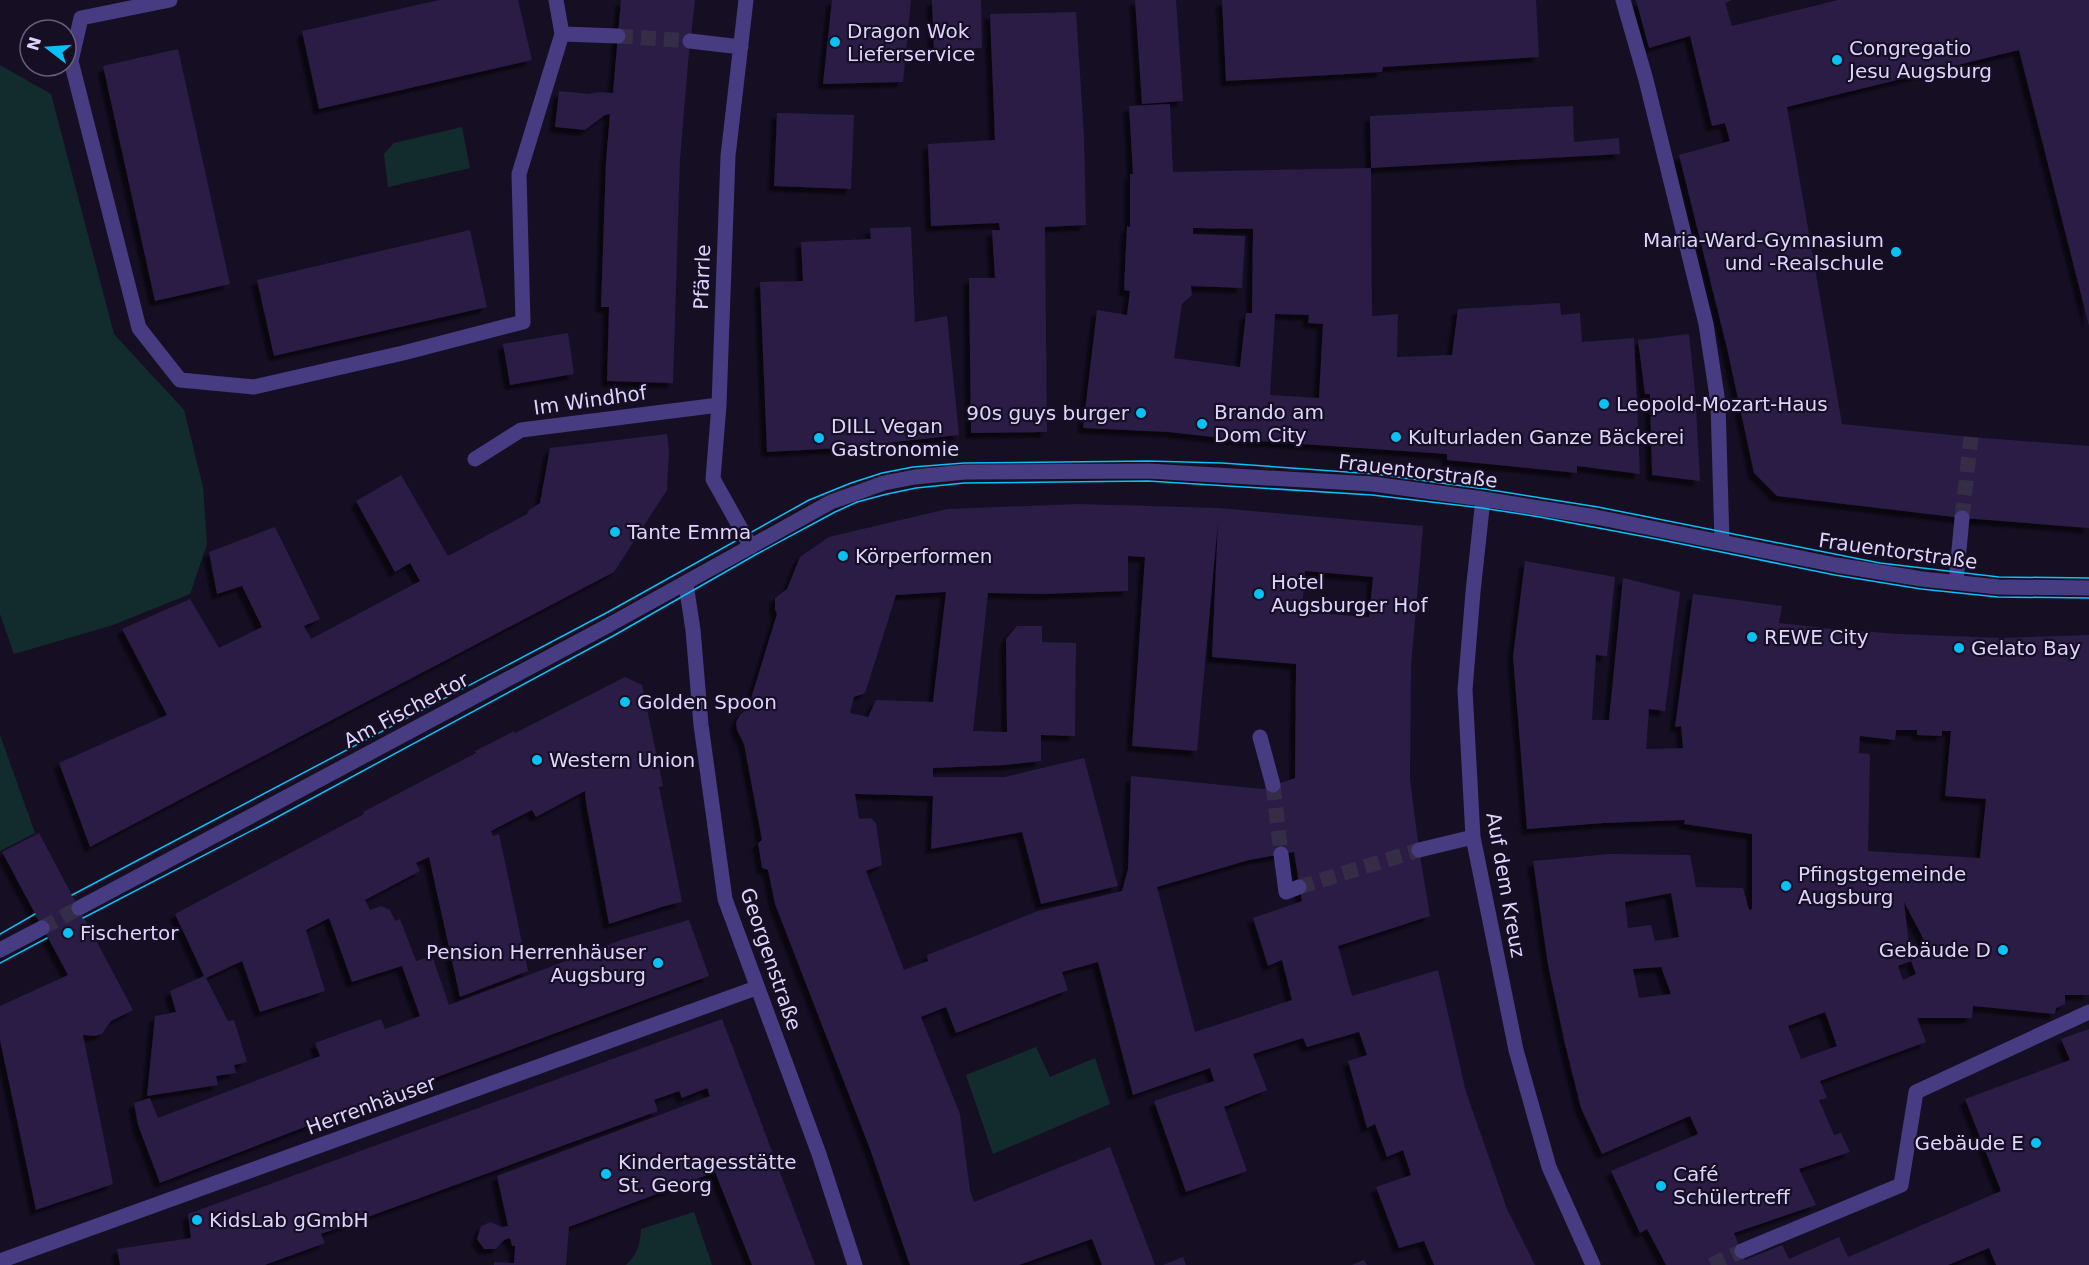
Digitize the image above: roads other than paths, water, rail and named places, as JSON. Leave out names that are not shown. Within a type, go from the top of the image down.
[{"type":"street","points":[[170,0],[81,18],[71,61],[138,328],[180,380],[254,387],[403,354],[523,322],[519,174],[562,34],[556,0]]},
{"type":"street","name":"Pfärrle","points":[[746,0],[728,156],[719,405],[713,480],[751,547]]},
{"type":"street","points":[[1623,0],[1646,80],[1706,324],[1718,403],[1722,542]]},
{"type":"street","points":[[562,34],[618,36]]},
{"type":"street","points":[[690,41],[741,47]]},
{"type":"street","name":"Im Windhof","points":[[475,459],[521,430],[719,405]]},
{"type":"street","name":"Frauentorstraße","points":[[751,547],[812,512],[853,493],[884,483],[948,474],[1148,471],[1373,484],[1596,517],[1880,573],[2041,589],[2089,588]]},
{"type":"street","name":"Auf dem Kreuz","points":[[1483,499],[1465,690],[1473,837],[1516,1050],[1549,1167],[1593,1265]]},
{"type":"street","points":[[1956,582],[1962,518]]},
{"type":"street","name":"Am Fischertor","points":[[79,908],[686,584],[751,547]]},
{"type":"street","name":"Georgenstraße","points":[[686,584],[693,630],[701,725],[725,899],[819,1154],[855,1265]]},
{"type":"street","points":[[1260,737],[1273,785]]},
{"type":"street","points":[[1419,850],[1473,837]]},
{"type":"street","points":[[1281,854],[1286,892],[1299,887]]},
{"type":"street","points":[[0,950],[42,928]]},
{"type":"street","name":"Herrenhäuser","points":[[0,1261],[756,988]]},
{"type":"street","points":[[1742,1251],[1901,1185],[1916,1092],[2089,1012]]},
{"type":"tunnel","points":[[618,36],[690,41]]},
{"type":"tunnel","points":[[1962,518],[1971,437]]},
{"type":"tunnel","points":[[1273,785],[1281,854]]},
{"type":"tunnel","points":[[1299,887],[1419,850]]},
{"type":"tunnel","points":[[42,928],[79,908]]},
{"type":"tunnel","points":[[1711,1265],[1742,1251]]},
{"type":"tram line","points":[[72,895],[608,612],[809,500],[882,473],[913,467],[964,463],[1149,461],[1222,463],[1375,474],[1598,507],[1880,563],[1999,577],[2089,578]]},
{"type":"tram line","points":[[83,918],[270,821],[613,636],[835,512],[857,502],[916,488],[964,483],[1148,481],[1372,495],[1540,517],[1835,575],[1921,589],[1998,597],[2089,598]]},
{"type":"tram line","points":[[0,934],[35,914]]},
{"type":"tram line","points":[[0,963],[47,938]]},
{"type":"place","name":"Dragon Wok Lieferservice","points":[[835,42]]},
{"type":"place","name":"Congregatio Jesu Augsburg","points":[[1837,60]]},
{"type":"place","name":"Maria-Ward-Gymnasium und -Realschule","points":[[1896,252]]},
{"type":"place","name":"Leopold-Mozart-Haus","points":[[1604,404]]},
{"type":"place","name":"90s guys burger","points":[[1141,413]]},
{"type":"place","name":"Brando am Dom City","points":[[1202,424]]},
{"type":"place","name":"Kulturladen Ganze Bäckerei","points":[[1396,437]]},
{"type":"place","name":"DILL Vegan Gastronomie","points":[[819,438]]},
{"type":"place","name":"Tante Emma","points":[[615,532]]},
{"type":"place","name":"Körperformen","points":[[843,556]]},
{"type":"place","name":"Hotel Augsburger Hof","points":[[1259,594]]},
{"type":"place","name":"REWE City","points":[[1752,637]]},
{"type":"place","name":"Gelato Bay","points":[[1959,648]]},
{"type":"place","name":"Golden Spoon","points":[[625,702]]},
{"type":"place","name":"Western Union","points":[[537,760]]},
{"type":"place","name":"Pfingstgemeinde Augsburg","points":[[1786,886]]},
{"type":"place","name":"Fischertor","points":[[68,933]]},
{"type":"place","name":"Gebäude D","points":[[2003,950]]},
{"type":"place","name":"Pension Herrenhäuser Augsburg","points":[[658,963]]},
{"type":"place","name":"Gebäude E","points":[[2036,1143]]},
{"type":"place","name":"Kindertagesstätte St. Georg","points":[[606,1174]]},
{"type":"place","name":"Café Schülertreff","points":[[1661,1186]]},
{"type":"place","name":"KidsLab gGmbH","points":[[197,1220]]}]
